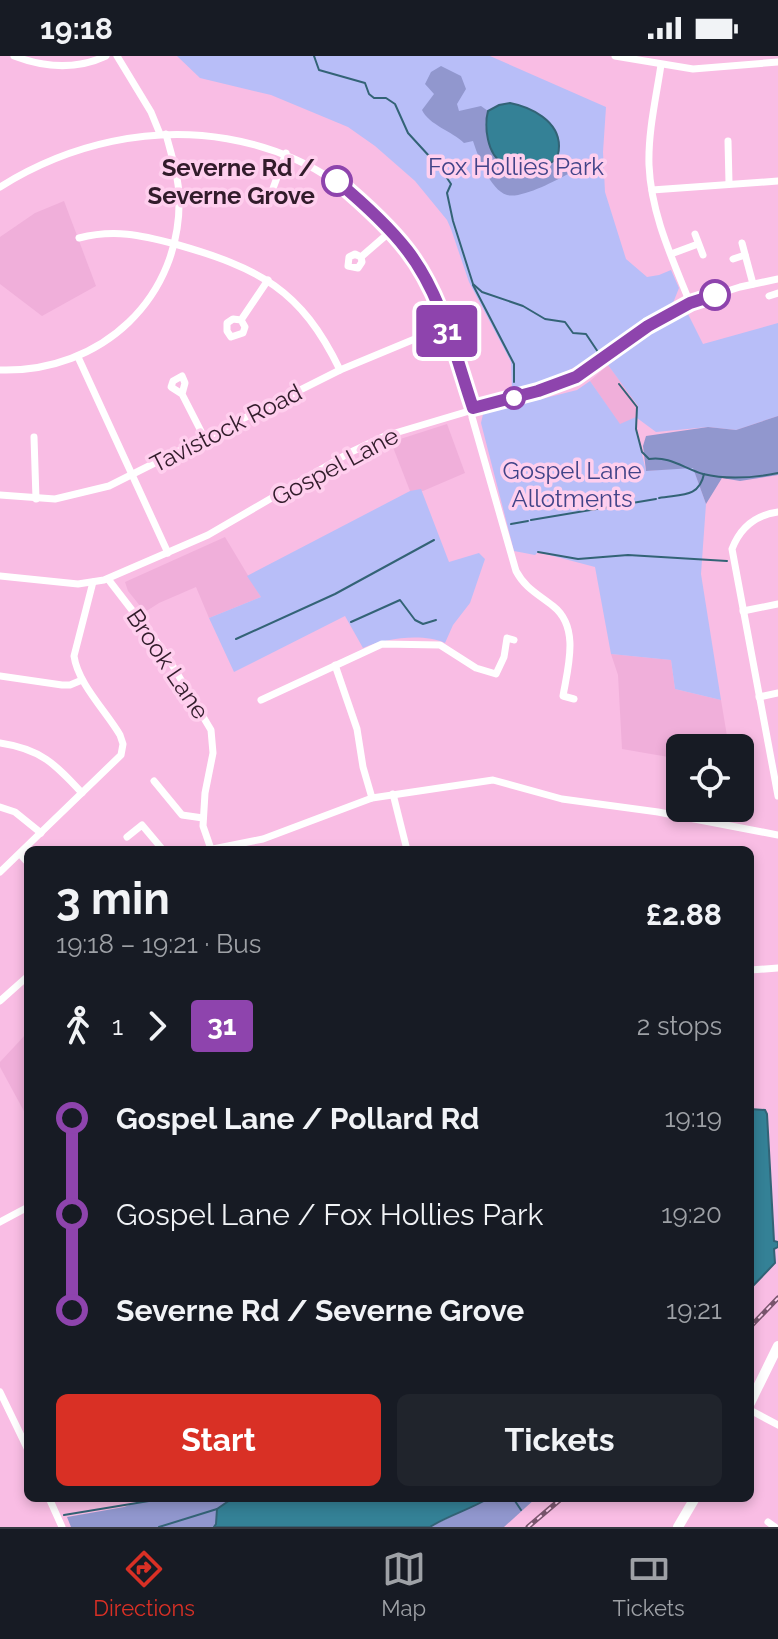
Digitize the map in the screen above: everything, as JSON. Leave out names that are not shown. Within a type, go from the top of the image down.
[{"type":"highway","points":[[754,1395],[778,1346]]},
{"type":"highway","points":[[678,1527],[693,1502]]},
{"type":"street","points":[[14,56],[29,62],[59,66],[106,56]]},
{"type":"street","points":[[0,370],[48,367],[78,357],[109,339],[134,318],[158,285],[174,244],[179,217],[179,191],[163,134],[117,56]]},
{"type":"street","points":[[615,56],[661,65],[719,68],[778,62]]},
{"type":"street","points":[[661,65],[650,143],[652,190],[662,233],[690,303]]},
{"type":"street","points":[[0,187],[83,149],[111,141],[163,134],[234,139],[286,153],[336,181],[391,231],[420,269],[446,326],[473,408],[472,417],[516,571],[527,588],[560,613],[570,635],[570,658],[563,696],[574,699]]},
{"type":"street","points":[[728,141],[729,183]]},
{"type":"street","points":[[268,202],[286,153]]},
{"type":"street","points":[[652,190],[778,181]]},
{"type":"street","points":[[361,257],[391,231]]},
{"type":"street","points":[[79,238],[100,232],[130,232],[230,261],[268,280],[313,323],[340,370]]},
{"type":"street","points":[[695,234],[703,255]]},
{"type":"street","points":[[742,243],[753,284]]},
{"type":"street","points":[[671,254],[698,244]]},
{"type":"street","points":[[733,259],[745,255]]},
{"type":"street","points":[[241,320],[268,280]]},
{"type":"street","name":"Gospel Lane","points":[[0,576],[78,584],[108,579],[218,530],[349,453],[403,429],[576,377],[648,326],[690,303],[753,284],[778,281]]},
{"type":"street","points":[[769,296],[778,293]]},
{"type":"street","name":"Tavistock Road","points":[[0,495],[36,499],[74,496],[109,486],[340,370],[446,326]]},
{"type":"street","points":[[78,357],[168,553]]},
{"type":"street","points":[[182,394],[205,439]]},
{"type":"street","points":[[34,437],[36,499]]},
{"type":"street","points":[[778,512],[756,517],[733,545],[778,796]]},
{"type":"street","name":"Brook Lane","points":[[108,579],[165,653],[211,730],[213,753],[203,818],[209,846]]},
{"type":"street","points":[[28,846],[117,760],[123,744],[112,722],[82,680],[74,656],[93,582]]},
{"type":"street","points":[[743,611],[778,604]]},
{"type":"street","points":[[261,700],[382,644],[434,643],[448,648],[476,668],[496,674],[504,657],[507,638],[514,640]]},
{"type":"street","points":[[335,665],[357,729],[372,798]]},
{"type":"street","points":[[0,676],[62,685],[82,680]]},
{"type":"street","points":[[759,697],[778,693]]},
{"type":"street","points":[[0,743],[20,746],[51,761],[82,793]]},
{"type":"street","points":[[154,781],[182,815],[203,818]]},
{"type":"street","points":[[229,846],[263,839],[372,798],[470,782],[504,782],[562,799],[658,812],[778,835]]},
{"type":"street","points":[[393,794],[406,846]]},
{"type":"street","points":[[0,807],[15,812],[41,833]]},
{"type":"street","points":[[127,837],[142,825],[160,846]]},
{"type":"street","points":[[0,872],[24,850]]},
{"type":"street","points":[[20,854],[24,858]]},
{"type":"street","points":[[754,970],[778,968]]},
{"type":"street","points":[[0,1001],[24,980]]},
{"type":"street","points":[[0,1222],[24,1209]]},
{"type":"street","points":[[0,1392],[24,1442]]},
{"type":"street","points":[[754,1412],[778,1425]]},
{"type":"street","points":[[51,1502],[62,1527]]},
{"type":"shaded area","points":[[441,66],[461,76],[466,89],[457,104],[459,111],[481,106],[488,111],[485,124],[503,164],[532,167],[547,164],[558,157],[569,161],[568,174],[538,189],[513,196],[495,187],[473,141],[464,143],[430,120],[422,110],[434,94],[425,84],[431,72]]},
{"type":"shaded area","points":[[510,103],[535,112],[554,129],[559,149],[552,162],[537,167],[515,167],[503,163],[493,154],[486,124],[488,111]]},
{"type":"shaded area","points":[[64,201],[96,286],[42,316],[0,284],[0,237],[35,213]]},
{"type":"shaded area","points":[[608,365],[632,397],[637,409],[637,417],[620,425],[590,381]]},
{"type":"shaded area","points":[[778,416],[778,475],[740,481],[722,478],[706,504],[693,468],[646,471],[643,446],[646,436],[708,427],[736,430]]},
{"type":"shaded area","points":[[447,424],[465,473],[423,491],[410,491],[391,442]]},
{"type":"shaded area","points":[[225,537],[261,597],[209,618],[196,587],[145,612],[128,591],[125,582]]},
{"type":"shaded area","points":[[611,654],[671,660],[675,689],[721,700],[727,734],[666,734],[666,757],[622,749],[618,675]]},
{"type":"shaded area","points":[[24,1036],[24,1111],[0,1067],[0,1062]]},
{"type":"shaded area","points":[[754,1109],[765,1110],[767,1114],[774,1241],[778,1242],[778,1247],[774,1249],[775,1263],[754,1285]]},
{"type":"shaded area","points":[[138,1502],[227,1502],[214,1527],[71,1527],[67,1517]]},
{"type":"shaded area","points":[[227,1502],[482,1502],[430,1527],[214,1527],[217,1509]]},
{"type":"shaded area","points":[[478,1502],[532,1502],[504,1527],[431,1527]]},
{"type":"green space","name":"Fox Hollies Park","points":[[177,56],[490,56],[606,107],[603,152],[605,192],[626,259],[647,277],[671,270],[679,288],[673,303],[633,326],[583,363],[553,378],[512,390],[511,362],[469,282],[447,220],[415,181],[348,127],[271,95],[200,78]]},
{"type":"green space","name":"Gospel Lane Allotments","points":[[688,314],[703,344],[778,323],[778,416],[736,430],[708,427],[656,432],[637,418],[636,429],[646,471],[693,467],[706,504],[701,574],[721,700],[675,689],[671,660],[611,654],[595,567],[538,552],[535,555],[514,551],[481,423],[483,414],[577,390],[590,381],[620,424],[636,417],[638,406],[608,365],[651,333]]},
{"type":"green space","points":[[421,489],[449,562],[479,553],[485,559],[470,603],[453,625],[445,643],[426,638],[404,638],[363,648],[345,616],[234,672],[209,618],[261,597],[247,576],[410,491]]},
{"type":"waterway","points":[[314,56],[319,70],[365,83],[374,98],[386,98],[395,104],[408,133],[441,169],[451,184],[447,193],[453,221],[473,284],[482,292],[523,306],[545,319],[565,322],[573,333],[586,334],[598,352]]},
{"type":"waterway","points":[[473,285],[514,364],[514,382]]},
{"type":"waterway","points":[[619,384],[637,407],[636,429],[642,452],[649,459],[670,461],[703,474],[722,477],[778,473]]},
{"type":"waterway","points":[[659,498],[693,491],[702,482],[704,474]]},
{"type":"waterway","points":[[531,520],[656,499]]},
{"type":"waterway","points":[[511,524],[528,521]]},
{"type":"waterway","points":[[236,639],[335,594],[434,540]]},
{"type":"waterway","points":[[538,552],[578,559],[628,555],[727,561]]},
{"type":"waterway","points":[[351,622],[400,600],[415,620],[423,624],[436,620]]},
{"type":"waterway","points":[[64,1515],[143,1502]]},
{"type":"waterway","points":[[516,1502],[521,1510]]},
{"type":"waterway","points":[[159,1527],[217,1509]]},
{"type":"railway","points":[[754,1323],[778,1298]]},
{"type":"railway","points":[[528,1527],[557,1502]]},
{"type":"bus line","name":"31","points":[[337,181],[391,231],[420,269],[440,311],[473,408],[538,391],[576,377],[648,326],[690,303],[715,295]]},
{"type":"place","name":"Severne Rd / Severne Grove","points":[[337,181]]}]
